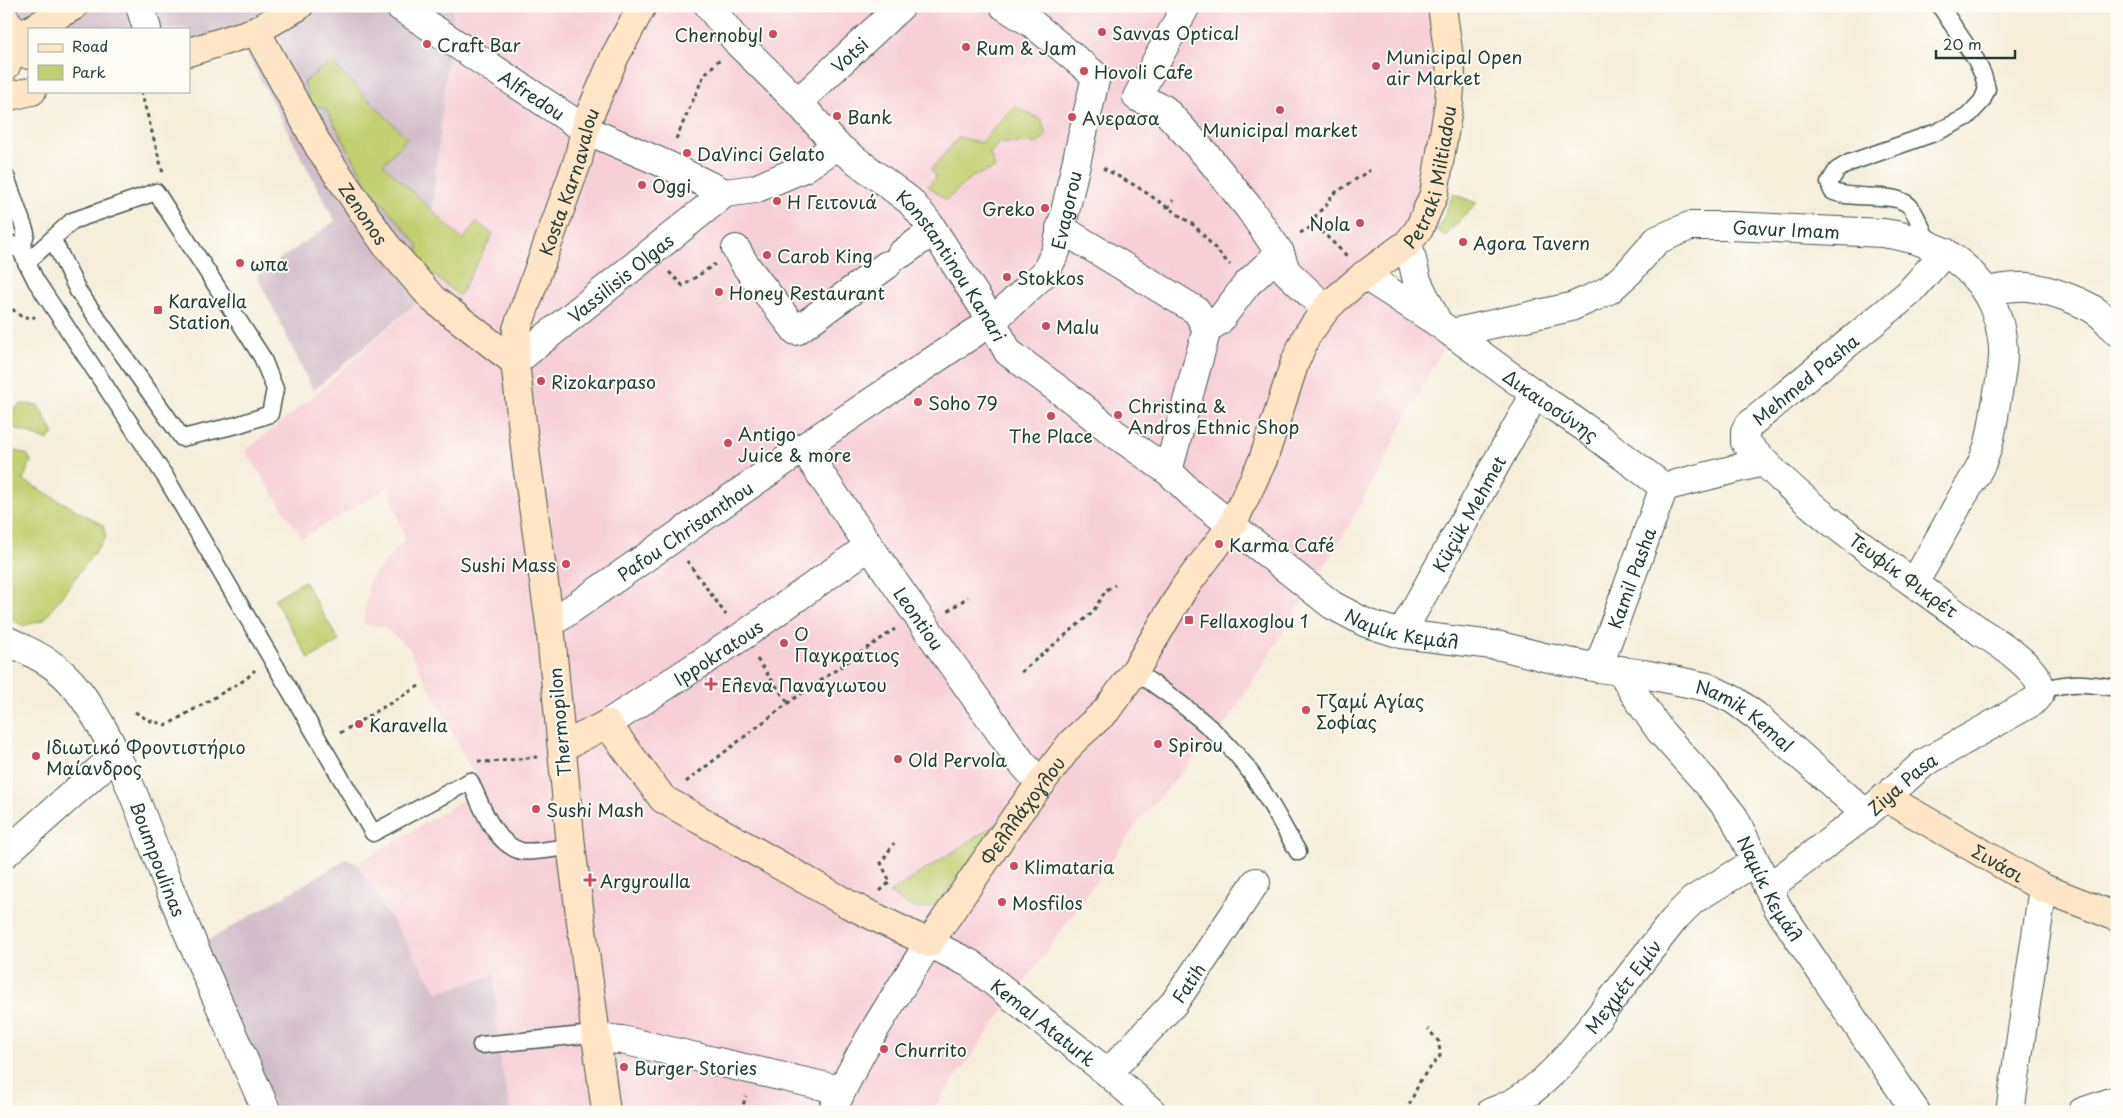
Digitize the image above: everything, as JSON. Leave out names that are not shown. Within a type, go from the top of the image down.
[{"type":"street","points":[[34,28],[74,6]]},
{"type":"street","points":[[140,6],[147,28]]},
{"type":"street","points":[[190,45],[240,28],[279,6]]},
{"type":"street","points":[[190,52],[256,31],[299,6]]},
{"type":"street","name":"Alfredou","points":[[399,6],[586,130],[665,164],[724,193]]},
{"type":"street","name":"Kosta Karnavalou","points":[[515,362],[517,329],[578,160],[588,121],[615,56],[642,6]]},
{"type":"street","name":"Konstantinou Kanari","points":[[709,6],[738,43],[798,102],[837,146],[910,201],[933,231],[992,321],[1008,352],[1074,400],[1114,434],[1168,471],[1192,494],[1232,525]]},
{"type":"street","name":"Votsi","points":[[798,102],[901,6]]},
{"type":"street","points":[[1004,6],[1033,15]]},
{"type":"street","points":[[1186,6],[1137,97],[1164,109],[1208,157],[1249,208],[1278,250],[1286,271],[1326,309]]},
{"type":"street","name":"Petraki Miltiadou","points":[[1232,525],[1263,460],[1295,362],[1306,335],[1326,309],[1363,276],[1408,243],[1420,229],[1428,212],[1434,194],[1443,145],[1451,72],[1442,6]]},
{"type":"street","name":"Evagorou","points":[[992,321],[1045,273],[1056,251],[1096,76],[1033,15]]},
{"type":"street","name":"Zenonos","points":[[256,31],[320,147],[386,245],[433,299],[515,362]]},
{"type":"street","points":[[6,66],[23,34]]},
{"type":"street","points":[[6,97],[28,92]]},
{"type":"street","points":[[724,193],[755,189],[804,168],[837,146]]},
{"type":"street","name":"Vassilisis Olgas","points":[[515,362],[724,193]]},
{"type":"street","name":"Gavur Imam","points":[[1445,328],[1571,307],[1609,290],[1629,272],[1657,240],[1690,226],[1883,233],[1904,235],[1937,248],[1966,266],[1985,291],[1994,310],[2003,347],[2003,366],[1990,439],[1980,466],[1915,582]]},
{"type":"street","points":[[1060,228],[1197,311],[1207,329]]},
{"type":"street","points":[[736,249],[746,266],[796,331],[933,231]]},
{"type":"street","name":"Δικαιοσύνης","points":[[1408,243],[1417,281],[1445,328]]},
{"type":"street","name":"Mehmed Pasha","points":[[1763,462],[1745,442],[1745,431],[1749,425],[1909,293],[1937,248]]},
{"type":"street","points":[[1168,471],[1207,329],[1219,321],[1247,284],[1278,250]]},
{"type":"street","name":"Δικαιοσύνης","points":[[1363,276],[1445,328],[1535,394],[1584,426],[1664,487]]},
{"type":"street","points":[[1985,291],[2010,287],[2030,287],[2051,293],[2081,303],[2100,314],[2117,332]]},
{"type":"street","name":"Pafou Chrisanthou","points":[[550,624],[672,541],[803,448],[992,321]]},
{"type":"street","name":"Thermopilon","points":[[515,362],[527,465],[550,624],[571,846],[594,1036],[606,1112]]},
{"type":"street","name":"Küçük Mehmet","points":[[1401,634],[1535,394]]},
{"type":"street","name":"Leontiou","points":[[803,448],[868,547],[1022,763],[1041,784]]},
{"type":"street","points":[[1664,487],[1763,462]]},
{"type":"street","name":"Τευφίκ Φικρέτ","points":[[1763,462],[1823,516],[1982,632],[2006,647],[2038,680],[2041,690]]},
{"type":"street","name":"Kamil Pasha","points":[[1610,669],[1664,487]]},
{"type":"street","name":"Ναμίκ Κεμάλ","points":[[1232,525],[1332,605],[1366,623],[1401,634],[1501,646],[1544,657],[1610,669],[1632,690],[1660,731],[1713,790],[1734,817],[1778,908],[1916,1112]]},
{"type":"street","name":"Φελλλάχογλου","points":[[837,1101],[876,1028],[929,943],[1072,742],[1106,711],[1135,670],[1184,588],[1232,525]]},
{"type":"street","name":"Ippokratous","points":[[562,751],[742,637],[868,547]]},
{"type":"street","name":"Boumpoulinas","points":[[6,640],[52,663],[77,688],[116,754],[191,940],[267,1112]]},
{"type":"street","name":"Namik Kemal","points":[[1610,669],[1707,687],[1734,700],[1876,805]]},
{"type":"street","name":"Ziya Pasa","points":[[1768,888],[1876,805],[1924,763],[2030,704],[2040,695],[2041,690]]},
{"type":"street","points":[[607,724],[663,799],[848,904],[929,943]]},
{"type":"street","points":[[6,853],[116,754]]},
{"type":"street","name":"Σινάσι","points":[[1876,805],[2043,888],[2117,917]]},
{"type":"street","name":"Μεχμέτ Εμίν","points":[[1491,1112],[1515,1103],[1553,1072],[1581,1040],[1677,916],[1693,900],[1756,862]]},
{"type":"street","name":"Fatih","points":[[1108,1073],[1174,1002],[1256,882]]},
{"type":"street","points":[[2010,1112],[2043,888]]},
{"type":"street","name":"Kemal Ataturk","points":[[929,943],[971,964],[1108,1073],[1152,1112]]},
{"type":"street","points":[[594,1036],[622,1040],[837,1101]]},
{"type":"street","points":[[2082,1112],[2117,1100]]},
{"type":"lane","points":[[1937,248],[1912,208],[1905,202],[1894,198],[1840,195],[1832,191],[1829,183],[1837,170],[1849,163],[1937,132],[1968,117],[1982,101],[1986,89],[1983,75],[1976,60],[1940,6]]},
{"type":"lane","points":[[6,177],[26,233],[24,257]]},
{"type":"lane","points":[[24,257],[53,240],[72,221],[156,192],[262,357],[276,389],[270,414],[236,425],[182,438],[78,291],[53,240]]},
{"type":"lane","points":[[6,241],[24,257],[36,281],[166,478],[374,833],[470,781],[493,827],[506,844],[522,852],[571,846]]},
{"type":"lane","points":[[1135,670],[1183,704],[1236,754],[1254,779],[1298,852]]},
{"type":"lane","points":[[2041,690],[2066,683],[2080,682],[2117,688]]},
{"type":"lane","points":[[481,1045],[594,1036]]},
{"type":"path","points":[[665,164],[704,75],[738,43]]},
{"type":"path","points":[[141,92],[165,180]]},
{"type":"path","points":[[1077,154],[1136,186],[1195,226],[1247,284]]},
{"type":"path","points":[[1315,225],[1316,214],[1326,206],[1332,195],[1370,170]]},
{"type":"path","points":[[1168,208],[1173,200]]},
{"type":"path","points":[[1278,250],[1315,225]]},
{"type":"path","points":[[1315,225],[1352,261],[1363,276]]},
{"type":"path","points":[[653,252],[683,286],[736,249]]},
{"type":"path","points":[[672,541],[788,703]]},
{"type":"path","points":[[1021,672],[1092,613],[1106,590],[1115,584]]},
{"type":"path","points":[[663,799],[788,703],[916,614]]},
{"type":"path","points":[[135,712],[148,720],[168,725],[246,679],[269,656]]},
{"type":"path","points":[[338,734],[418,686]]},
{"type":"path","points":[[475,761],[491,762],[562,751]]},
{"type":"path","points":[[890,882],[881,863],[894,843]]},
{"type":"path","points":[[1406,1112],[1420,1079],[1440,1056],[1439,1042],[1428,1030]]},
{"type":"shaded area","points":[[6,6],[453,6],[423,297],[313,391],[257,275],[335,221],[246,52],[190,65],[190,28],[6,29]]},
{"type":"shaded area","points":[[453,6],[1430,6],[1438,126],[1424,199],[1400,238],[1355,271],[1444,347],[1347,529],[1230,718],[1143,816],[931,1112],[511,1112],[499,1055],[494,976],[438,993],[357,864],[481,789],[408,647],[382,626],[363,624],[369,581],[405,539],[389,487],[302,538],[245,451],[310,399],[423,297]]},
{"type":"shaded area","points":[[347,859],[357,864],[438,993],[494,975],[499,1055],[511,1112],[277,1112],[201,945]]},
{"type":"green space","points":[[331,62],[407,138],[383,164],[463,240],[476,222],[493,234],[459,296],[419,263],[418,245],[369,187],[326,109],[311,104],[304,82]]},
{"type":"green space","points":[[1014,106],[1042,120],[1046,136],[1038,143],[999,143],[990,153],[995,168],[972,177],[946,200],[928,186],[936,177],[931,169],[959,137],[981,143]]},
{"type":"green space","points":[[1453,194],[1477,203],[1445,236],[1437,230]]},
{"type":"green space","points":[[21,404],[38,405],[54,434],[47,440],[7,425],[7,416]]},
{"type":"green space","points":[[6,447],[28,455],[31,461],[23,480],[103,525],[106,537],[44,620],[23,626],[6,616]]},
{"type":"green space","points":[[304,581],[339,641],[309,659],[274,599]]},
{"type":"green space","points":[[998,823],[937,904],[923,908],[912,907],[889,893]]},
{"type":"place","name":"Savvas Optical","points":[[1102,32]]},
{"type":"place","name":"Chernobyl","points":[[773,34]]},
{"type":"place","name":"Craft Bar","points":[[427,44]]},
{"type":"place","name":"Rum & Jam","points":[[966,47]]},
{"type":"place","name":"Municipal Open air Market","points":[[1376,66]]},
{"type":"place","name":"Hovoli Cafe","points":[[1084,71]]},
{"type":"place","name":"Municipal market","points":[[1280,110]]},
{"type":"place","name":"Bank","points":[[837,116]]},
{"type":"place","name":"Ανερασα","points":[[1072,117]]},
{"type":"place","name":"DaVinci Gelato","points":[[687,153]]},
{"type":"place","name":"Oggi","points":[[642,185]]},
{"type":"place","name":"Η Γειτονιά","points":[[777,201]]},
{"type":"place","name":"Greko","points":[[1045,208]]},
{"type":"place","name":"Nola","points":[[1360,223]]},
{"type":"place","name":"Agora Tavern","points":[[1463,242]]},
{"type":"place","name":"Carob King","points":[[767,255]]},
{"type":"place","name":"ωπα","points":[[240,263]]},
{"type":"place","name":"Stokkos","points":[[1007,277]]},
{"type":"place","name":"Honey Restaurant","points":[[719,292]]},
{"type":"place","name":"Karavella Station","points":[[158,310]]},
{"type":"place","name":"Malu","points":[[1046,326]]},
{"type":"place","name":"Rizokarpaso","points":[[541,381]]},
{"type":"place","name":"Soho 79","points":[[918,402]]},
{"type":"place","name":"Christina & Andros Ethnic Shop","points":[[1118,415]]},
{"type":"place","name":"The Place","points":[[1051,416]]},
{"type":"place","name":"Antigo Juice & more","points":[[728,443]]},
{"type":"place","name":"Karma Café","points":[[1219,544]]},
{"type":"place","name":"Sushi Mass","points":[[566,564]]},
{"type":"place","name":"Fellaxoglou 1","points":[[1189,620]]},
{"type":"place","name":"Ο Παγκρατιος","points":[[784,643]]},
{"type":"place","name":"Ελενα Παναγιωτου","points":[[711,684]]},
{"type":"place","name":"Τζαμί Αγίας Σοφίας","points":[[1306,710]]},
{"type":"place","name":"Karavella","points":[[359,724]]},
{"type":"place","name":"Spirou","points":[[1158,744]]},
{"type":"place","name":"Ιδιωτικό Φροντιστήριο Μαίανδρος","points":[[36,756]]},
{"type":"place","name":"Old Pervola","points":[[898,759]]},
{"type":"place","name":"Sushi Mash","points":[[536,809]]},
{"type":"place","name":"Klimataria","points":[[1014,866]]},
{"type":"place","name":"Argyroulla","points":[[590,880]]},
{"type":"place","name":"Mosfilos","points":[[1002,902]]},
{"type":"place","name":"Churrito","points":[[884,1049]]},
{"type":"place","name":"Burger Stories","points":[[624,1067]]}]
